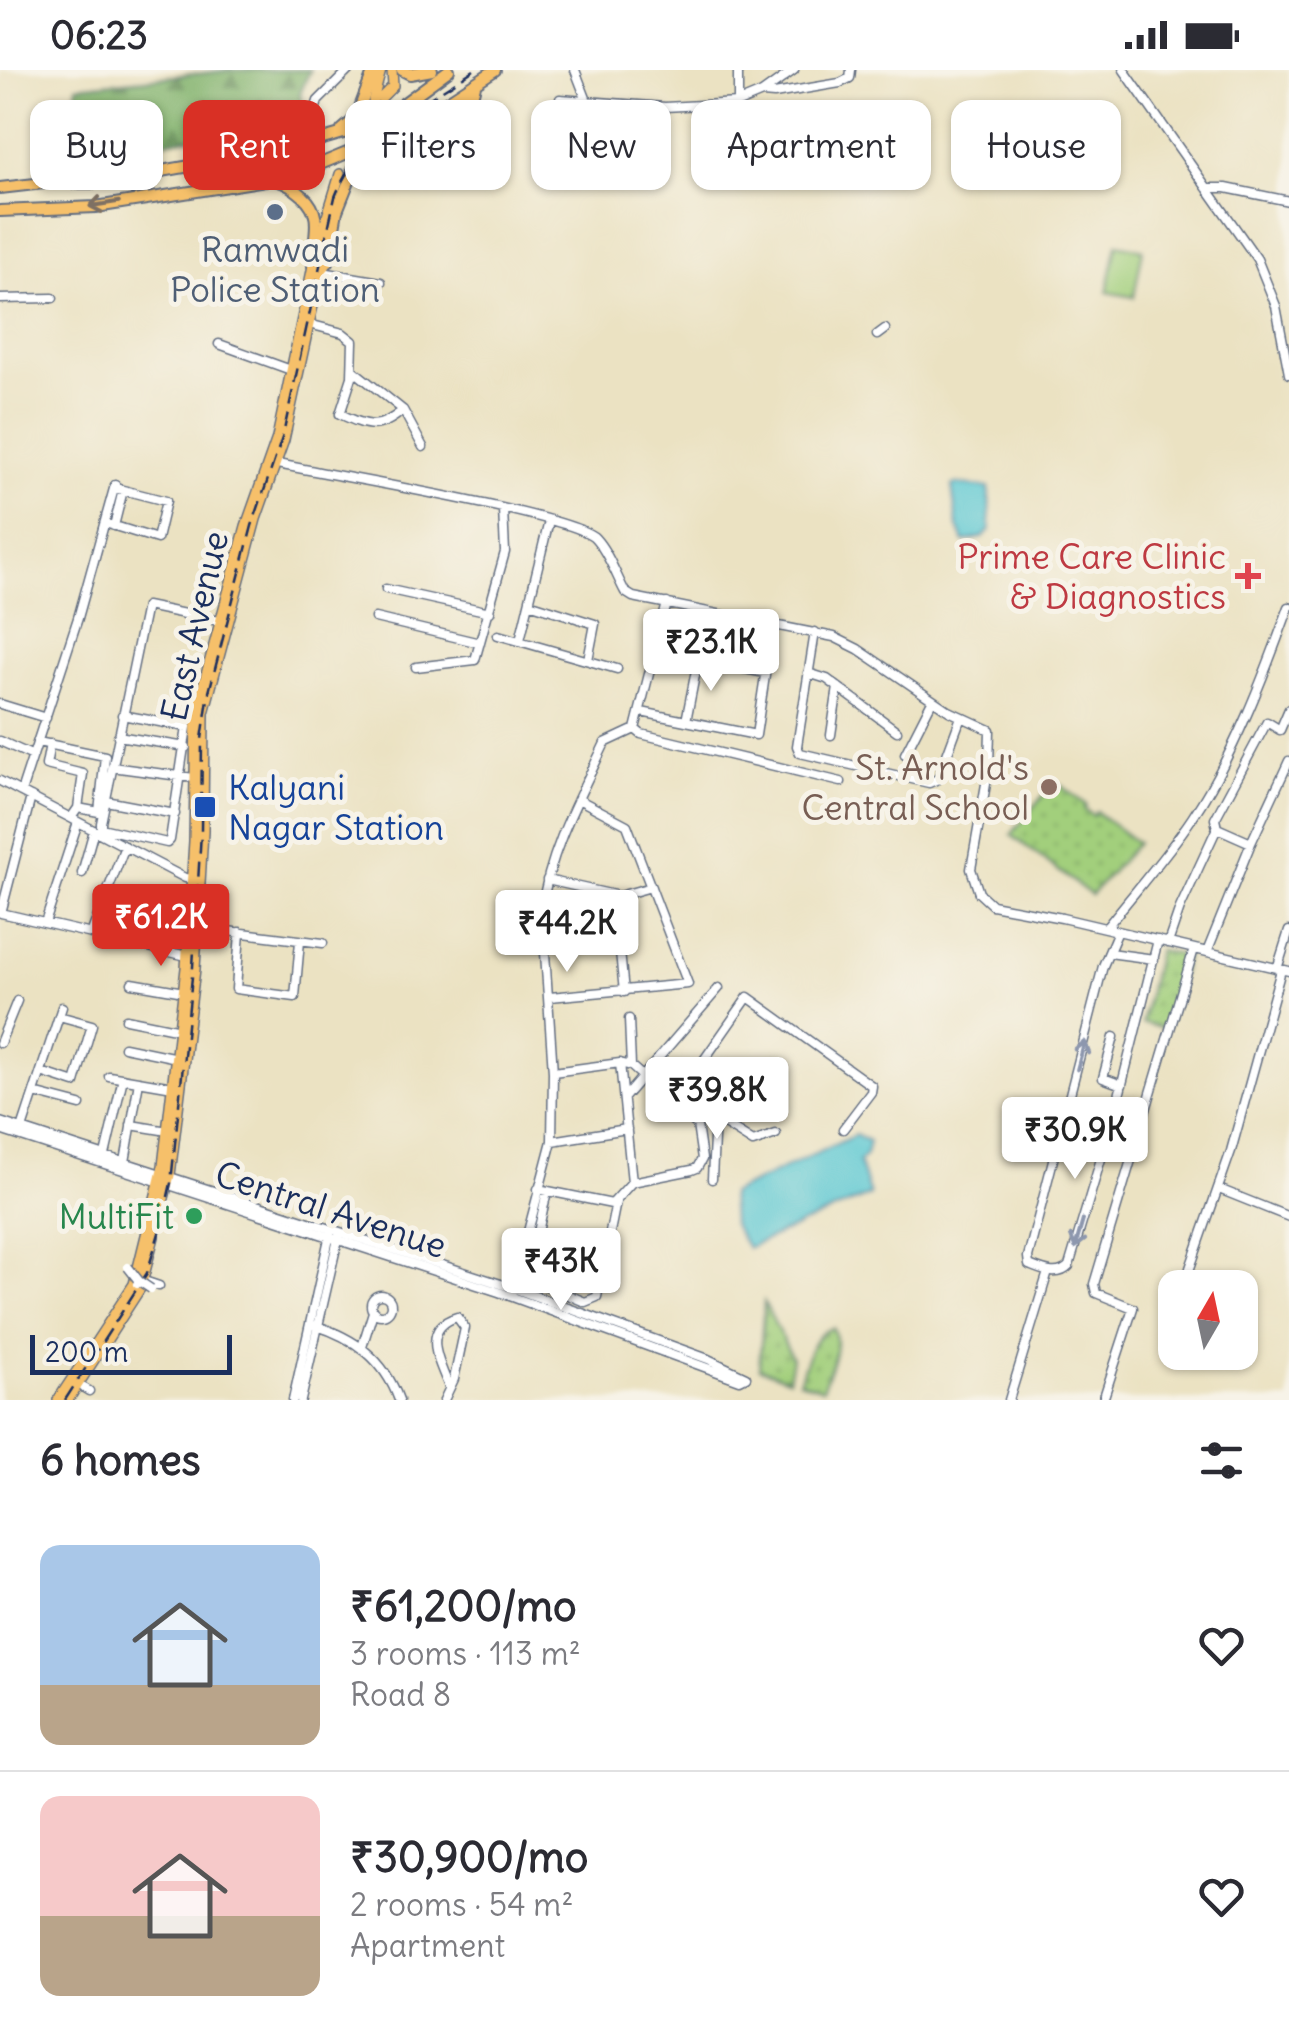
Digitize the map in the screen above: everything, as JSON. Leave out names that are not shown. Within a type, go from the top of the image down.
[{"type":"highway","points":[[325,139],[353,122],[377,70]]},
{"type":"highway","points":[[402,70],[410,74],[432,70]]},
{"type":"highway","points":[[325,140],[392,112],[449,70]]},
{"type":"highway","points":[[467,100],[472,97],[475,85],[496,70]]},
{"type":"highway","points":[[1,189],[93,183],[183,167]]},
{"type":"highway","points":[[1,209],[96,206],[200,190]]},
{"type":"highway","points":[[296,190],[317,214],[315,269]]},
{"type":"highway","points":[[315,269],[328,262],[337,211],[345,190]]},
{"type":"main road","points":[[377,70],[377,99],[393,86],[392,70]]},
{"type":"main road","name":"East Avenue","points":[[198,778],[208,696],[272,463],[315,269],[343,175]]},
{"type":"main road","name":"East Avenue","points":[[68,1400],[148,1284],[194,968],[196,712],[248,516],[272,463],[305,323]]},
{"type":"main road","name":"East Avenue","points":[[58,1400],[134,1284],[132,1266],[165,1179],[196,879]]},
{"type":"street","points":[[319,100],[349,70]]},
{"type":"street","points":[[575,70],[586,100]]},
{"type":"street","points":[[738,70],[738,100]]},
{"type":"street","points":[[747,100],[794,70]]},
{"type":"street","points":[[762,93],[840,83],[850,78],[851,70]]},
{"type":"street","points":[[1124,70],[1257,259],[1276,306],[1289,374]]},
{"type":"street","points":[[1207,188],[1289,201]]},
{"type":"street","points":[[315,269],[380,282]]},
{"type":"street","points":[[0,299],[53,298]]},
{"type":"street","points":[[1276,306],[1289,308]]},
{"type":"street","points":[[305,323],[350,336],[354,348],[352,370],[340,414],[378,426],[403,410]]},
{"type":"street","points":[[219,344],[291,370]]},
{"type":"street","points":[[352,370],[403,410],[423,447]]},
{"type":"street","points":[[272,463],[503,509],[594,535],[629,595],[814,632],[858,648],[932,700],[986,727],[991,734],[971,869],[984,900],[1000,907],[1282,970]]},
{"type":"street","points":[[109,525],[157,539],[166,501],[118,488],[33,756],[0,915],[187,956]]},
{"type":"street","points":[[416,666],[472,663],[505,552],[503,509]]},
{"type":"street","points":[[520,640],[549,521]]},
{"type":"street","points":[[386,589],[490,612]]},
{"type":"street","points":[[635,729],[666,602]]},
{"type":"street","points":[[529,603],[595,624],[588,660]]},
{"type":"street","points":[[122,714],[186,727],[170,840],[163,844],[101,828],[122,714],[146,606],[219,621]]},
{"type":"street","points":[[1106,928],[1163,858],[1209,791],[1289,607]]},
{"type":"street","points":[[375,618],[480,643]]},
{"type":"street","points":[[641,712],[756,735],[773,623]]},
{"type":"street","points":[[814,632],[797,746],[804,755],[929,783],[938,779],[961,717]]},
{"type":"street","points":[[498,635],[617,669]]},
{"type":"street","points":[[655,652],[765,673]]},
{"type":"street","points":[[686,721],[698,660]]},
{"type":"street","points":[[808,673],[838,687],[897,731]]},
{"type":"street","points":[[831,734],[838,687]]},
{"type":"street","points":[[904,754],[932,700]]},
{"type":"street","points":[[0,704],[46,718]]},
{"type":"street","points":[[1118,931],[1103,966],[1028,1257],[1029,1265],[1048,1272],[1070,1266],[1154,960],[1217,828],[1215,819],[1267,722],[1280,730],[1289,709]]},
{"type":"street","points":[[554,1072],[620,1063],[631,1066],[697,1124],[702,1159],[698,1168],[692,1170],[632,1182],[616,1202],[596,1297],[584,1302],[528,1278],[552,1141],[554,1072],[542,908],[556,851],[605,743],[635,729]]},
{"type":"street","points":[[635,729],[641,734],[841,782]]},
{"type":"street","points":[[118,736],[186,747]]},
{"type":"street","points":[[0,741],[33,756]]},
{"type":"street","points":[[38,742],[105,756],[99,812],[78,808]]},
{"type":"street","points":[[45,923],[78,808],[83,774],[46,765],[50,744]]},
{"type":"street","points":[[1207,952],[1250,843],[1289,760]]},
{"type":"street","points":[[112,767],[198,778]]},
{"type":"street","points":[[0,781],[196,879]]},
{"type":"street","points":[[550,998],[688,984],[628,825],[578,799]]},
{"type":"street","points":[[106,802],[175,814]]},
{"type":"street","points":[[1217,828],[1250,843]]},
{"type":"street","points":[[82,873],[94,830]]},
{"type":"street","points":[[92,934],[126,846]]},
{"type":"street","points":[[548,880],[619,896],[651,887]]},
{"type":"street","points":[[619,896],[617,921],[624,992]]},
{"type":"street","points":[[196,927],[323,944]]},
{"type":"street","points":[[1190,1268],[1219,1188],[1282,970],[1289,931]]},
{"type":"street","points":[[240,932],[236,989],[295,997],[300,941]]},
{"type":"street","points":[[1103,1400],[1133,1308],[1096,1293],[1094,1284],[1194,949]]},
{"type":"street","points":[[1109,953],[1154,960]]},
{"type":"street","points":[[132,983],[184,992]]},
{"type":"street","points":[[624,1098],[719,988]]},
{"type":"street","points":[[776,1134],[753,1142],[684,1094],[684,1086],[748,997],[872,1086],[843,1129]]},
{"type":"street","points":[[0,1043],[18,1001]]},
{"type":"street","points":[[22,1129],[41,1072],[61,1012],[92,1025],[75,1083],[41,1072]]},
{"type":"street","points":[[629,1018],[631,1066]]},
{"type":"street","points":[[126,1019],[180,1030]]},
{"type":"street","points":[[1114,1037],[1103,1078],[1122,1085]]},
{"type":"street","points":[[124,1048],[176,1058]]},
{"type":"street","points":[[620,1063],[632,1182]]},
{"type":"street","points":[[109,1076],[173,1087]]},
{"type":"street","points":[[105,1155],[123,1078]]},
{"type":"street","points":[[125,1162],[139,1081]]},
{"type":"street","points":[[34,1093],[80,1106]]},
{"type":"street","points":[[712,1179],[716,1118]]},
{"type":"street","name":"Central Avenue","points":[[0,1122],[125,1162],[333,1240],[512,1292]]},
{"type":"street","points":[[132,1125],[168,1131]]},
{"type":"street","points":[[552,1141],[627,1129]]},
{"type":"street","name":"Central Avenue","points":[[0,1130],[336,1229],[744,1373],[746,1377],[740,1380],[666,1348]]},
{"type":"street","points":[[1219,1188],[1289,1217]]},
{"type":"street","points":[[543,1190],[616,1202]]},
{"type":"street","points":[[512,1292],[543,1190]]},
{"type":"street","points":[[293,1400],[336,1229]]},
{"type":"street","points":[[132,1266],[148,1284]]},
{"type":"street","points":[[1009,1400],[1048,1272]]},
{"type":"street","points":[[362,1347],[374,1312]]},
{"type":"street","points":[[444,1400],[454,1379],[465,1328],[456,1316],[436,1330],[434,1343],[448,1388]]},
{"type":"street","points":[[314,1324],[339,1332],[362,1347],[384,1370],[399,1400]]},
{"type":"street","points":[[301,1400],[314,1324]]},
{"type":"green space","points":[[233,70],[310,70],[300,94],[302,100],[183,100],[183,139],[163,142],[163,100],[77,100],[77,86]]},
{"type":"green space","points":[[1117,244],[1143,249],[1134,297],[1107,292]]},
{"type":"green space","points":[[1055,781],[1086,805],[1084,809],[1093,816],[1096,812],[1137,843],[1091,895],[1011,835]]},
{"type":"green space","points":[[1158,950],[1186,957],[1166,1029],[1142,1023]]},
{"type":"green space","points":[[764,1302],[792,1358],[788,1379],[759,1368]]},
{"type":"green space","points":[[833,1328],[835,1351],[822,1389],[799,1381],[815,1342]]},
{"type":"water","points":[[952,486],[989,488],[990,530],[984,537],[964,542],[957,525]]},
{"type":"water","points":[[855,1135],[869,1141],[866,1155],[859,1162],[870,1195],[747,1248],[732,1223],[730,1194]]},
{"type":"railway","points":[[65,1400],[147,1273],[171,1183],[193,967],[202,739],[209,692],[252,526],[283,435],[335,197],[359,156],[376,139],[413,109],[474,70]]},
{"type":"place","name":"Ramwadi Police Station","points":[[275,212]]},
{"type":"place","name":"Prime Care Clinic & Diagnostics","points":[[1248,576]]},
{"type":"place","name":"St. Arnold's Central School","points":[[1049,787]]},
{"type":"place","name":"Kalyani Nagar Station","points":[[205,807]]},
{"type":"place","name":"MultiFit","points":[[194,1216]]}]
